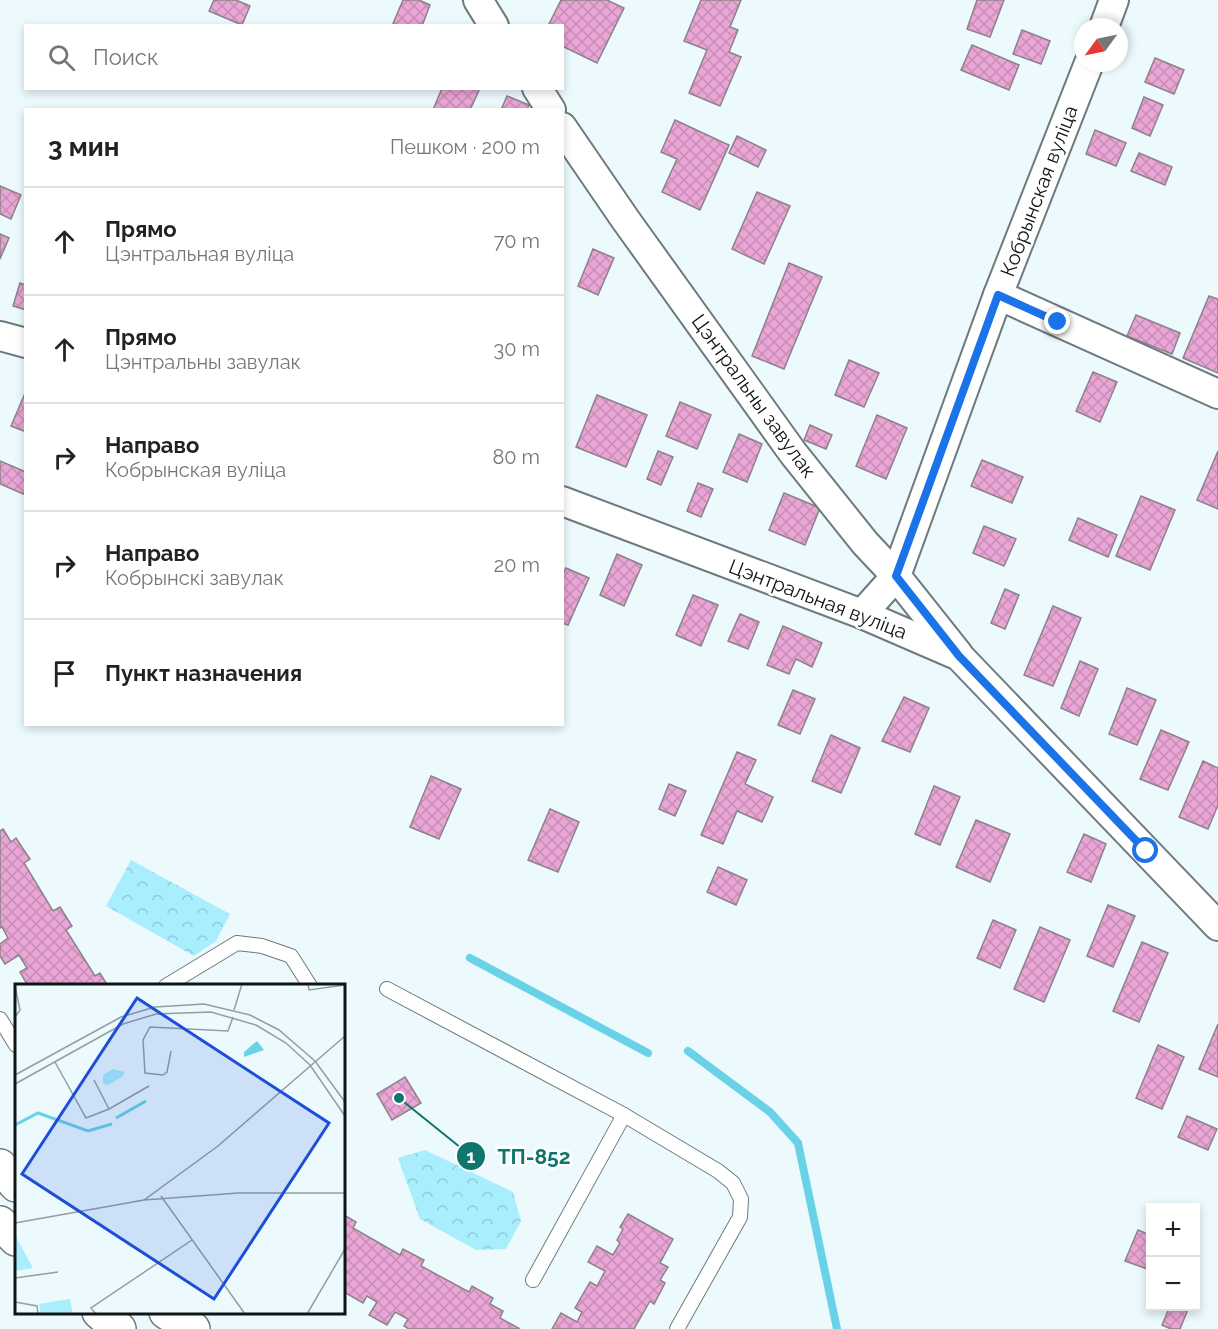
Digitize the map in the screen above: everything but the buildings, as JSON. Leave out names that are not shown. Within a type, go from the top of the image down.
[{"type":"street","points":[[478,0],[493,24]]},
{"type":"street","points":[[1107,18],[1114,0]]},
{"type":"street","name":"Кобрынская вуліца","points":[[862,614],[896,576],[998,295],[1085,72]]},
{"type":"street","points":[[538,90],[550,108]]},
{"type":"street","name":"Цэнтральны завулак","points":[[564,130],[793,453],[865,543],[896,576],[959,656]]},
{"type":"street","points":[[998,295],[1218,394]]},
{"type":"street","points":[[0,336],[24,342]]},
{"type":"street","name":"Цэнтральная вуліца","points":[[564,502],[862,614],[959,656],[1218,926]]},
{"type":"street","points":[[0,1166],[15,1184]]},
{"type":"street","points":[[0,1223],[15,1238]]},
{"type":"street","points":[[101,1314],[119,1329]]},
{"type":"street","points":[[169,1314],[193,1329]]},
{"type":"lane","points":[[169,984],[237,943],[262,946],[291,956],[309,984]]},
{"type":"lane","points":[[387,989],[624,1115],[718,1171],[733,1183],[741,1199],[740,1217],[677,1329]]},
{"type":"lane","points":[[0,1019],[15,1044]]},
{"type":"lane","points":[[533,1280],[624,1115]]},
{"type":"green space","points":[[131,860],[230,914],[216,941],[194,956],[106,906]]},
{"type":"green space","points":[[425,1150],[513,1192],[521,1221],[506,1249],[476,1250],[420,1219],[398,1158]]},
{"type":"waterway","points":[[470,958],[648,1053]]},
{"type":"waterway","points":[[688,1051],[770,1112],[798,1143],[837,1329]]},
{"type":"place","name":"ТП-852","points":[[399,1098]]},
{"type":"route","points":[[1058,322],[998,295],[896,576],[959,656],[1146,851]]}]
